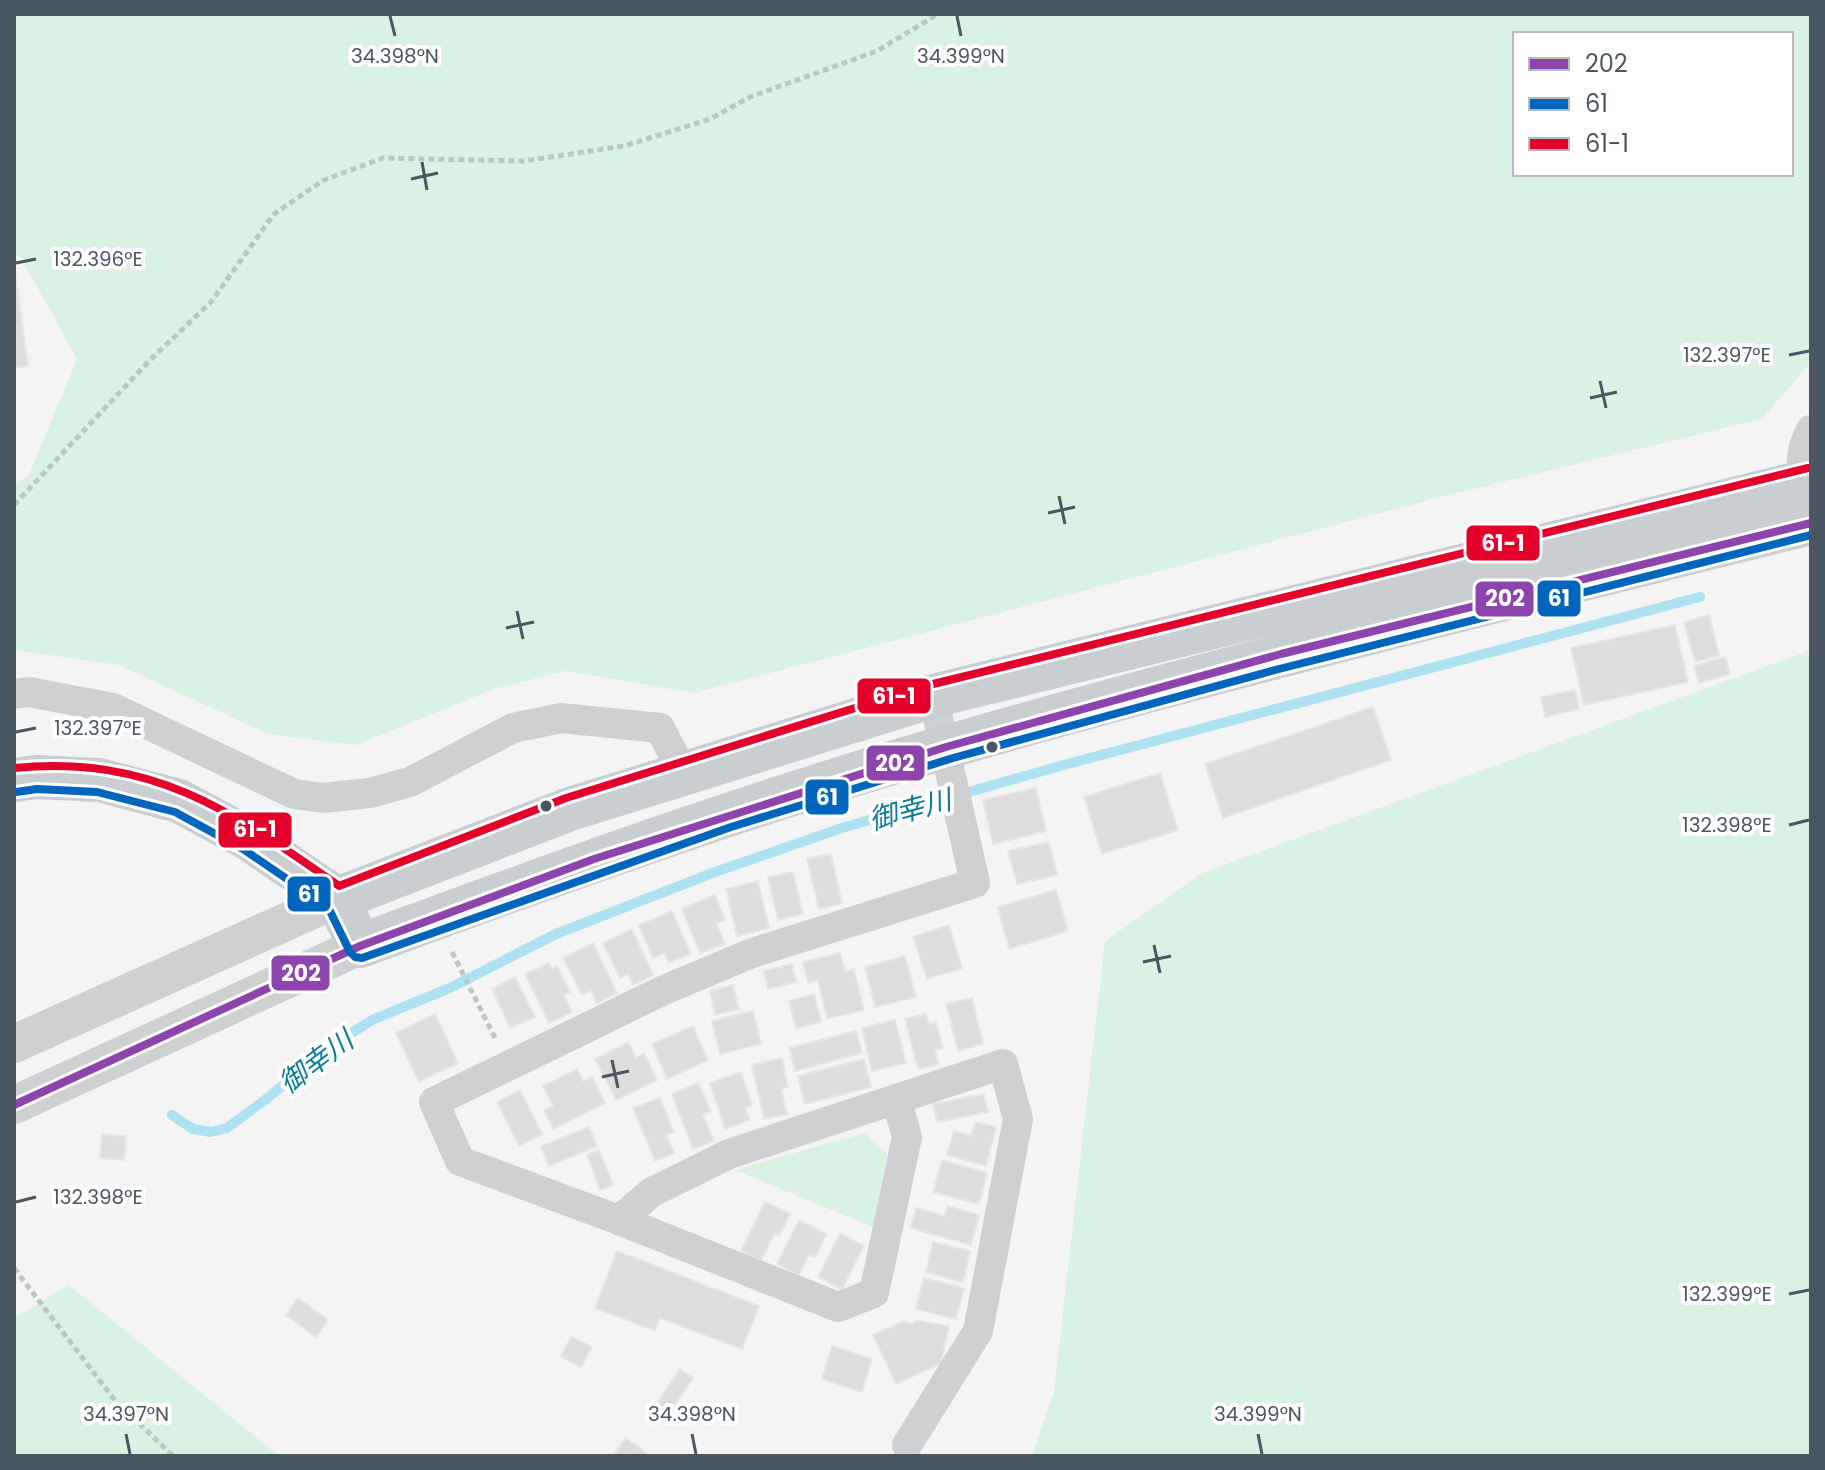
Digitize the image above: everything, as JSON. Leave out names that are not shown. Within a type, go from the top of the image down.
[{"type":"main road","points":[[337,899],[570,809],[933,696],[1809,498]]},
{"type":"main road","points":[[14,780],[36,777],[99,780],[179,801],[249,839],[337,899],[360,946],[594,859],[946,747],[1281,654],[1809,498]]},
{"type":"street","points":[[1809,498],[1802,446],[1811,430]]},
{"type":"street","points":[[14,694],[29,692],[113,708],[294,794],[323,798],[370,793],[410,782],[513,728],[561,718],[660,728],[683,773]]},
{"type":"street","points":[[897,1101],[907,1137],[874,1293],[838,1307],[460,1161],[434,1102],[664,990],[752,953],[975,883],[933,696]]},
{"type":"street","points":[[14,1044],[337,899]]},
{"type":"street","points":[[14,1105],[360,946]]},
{"type":"street","points":[[619,1220],[652,1192],[729,1154],[1003,1064],[1018,1119],[978,1331],[907,1445]]},
{"type":"path","points":[[14,505],[150,360],[211,302],[274,214],[324,180],[383,158],[524,161],[624,146],[710,119],[750,97],[877,51],[938,14]]},
{"type":"path","points":[[448,944],[508,1066]]},
{"type":"path","points":[[14,1268],[113,1398],[173,1456]]},
{"type":"green space","points":[[14,14],[1811,14],[1811,362],[1762,419],[1445,496],[694,693],[565,671],[494,689],[356,745],[268,734],[119,665],[14,650],[14,486],[29,475],[77,359],[20,256],[14,256]]},
{"type":"green space","points":[[1811,650],[1811,1456],[1032,1456],[1054,1392],[1105,941],[1202,873]]},
{"type":"green space","points":[[865,1133],[887,1154],[873,1227],[735,1170]]},
{"type":"green space","points":[[69,1285],[279,1456],[14,1456],[14,1318]]},
{"type":"building","points":[[14,273],[28,366],[14,368]]},
{"type":"building","points":[[1709,615],[1719,655],[1695,662],[1684,622]]},
{"type":"building","points":[[1675,625],[1688,682],[1584,705],[1571,648]]},
{"type":"building","points":[[1725,657],[1730,674],[1699,683],[1694,666]]},
{"type":"building","points":[[1575,690],[1579,709],[1545,717],[1541,697]]},
{"type":"building","points":[[1373,707],[1391,760],[1223,818],[1205,764]]},
{"type":"building","points":[[1160,773],[1178,830],[1102,854],[1084,797]]},
{"type":"building","points":[[1036,788],[1046,831],[993,844],[983,800]]},
{"type":"building","points":[[1049,842],[1057,875],[1017,884],[1008,851]]},
{"type":"building","points":[[831,854],[842,903],[819,909],[807,859]]},
{"type":"building","points":[[793,872],[803,914],[778,920],[768,877]]},
{"type":"building","points":[[758,881],[769,928],[737,936],[726,889]]},
{"type":"building","points":[[1056,890],[1068,931],[1009,949],[998,907]]},
{"type":"building","points":[[715,895],[725,920],[716,923],[725,944],[700,953],[682,909]]},
{"type":"building","points":[[672,911],[691,954],[669,963],[664,953],[653,958],[639,925]]},
{"type":"building","points":[[949,925],[962,968],[927,979],[913,937]]},
{"type":"building","points":[[632,929],[653,975],[633,985],[628,974],[620,978],[603,943]]},
{"type":"building","points":[[593,943],[617,993],[597,1003],[591,991],[582,995],[563,958]]},
{"type":"building","points":[[840,953],[845,972],[854,969],[864,1010],[827,1019],[818,980],[808,983],[803,962]]},
{"type":"building","points":[[905,956],[916,997],[875,1007],[865,967]]},
{"type":"building","points":[[549,963],[552,969],[557,966],[570,992],[564,995],[572,1012],[549,1023],[525,974]]},
{"type":"building","points":[[792,964],[796,982],[768,989],[764,971]]},
{"type":"building","points":[[515,977],[535,1017],[510,1028],[492,989]]},
{"type":"building","points":[[733,985],[739,1009],[715,1015],[710,991]]},
{"type":"building","points":[[814,994],[821,1022],[796,1028],[789,1001]]},
{"type":"building","points":[[972,998],[983,1044],[958,1051],[946,1004]]},
{"type":"building","points":[[753,1011],[761,1044],[720,1054],[712,1021]]},
{"type":"building","points":[[435,1014],[458,1063],[419,1082],[396,1033]]},
{"type":"building","points":[[926,1014],[929,1024],[936,1022],[943,1049],[935,1050],[939,1064],[918,1069],[905,1019]]},
{"type":"building","points":[[895,1020],[906,1063],[872,1071],[862,1028]]},
{"type":"building","points":[[693,1026],[708,1060],[667,1079],[652,1044]]},
{"type":"building","points":[[856,1031],[862,1053],[795,1071],[789,1048]]},
{"type":"building","points":[[628,1042],[636,1058],[644,1053],[657,1080],[616,1100],[595,1059]]},
{"type":"building","points":[[782,1058],[788,1087],[781,1089],[787,1114],[764,1119],[752,1065]]},
{"type":"building","points":[[864,1059],[871,1087],[805,1104],[798,1076]]},
{"type":"building","points":[[577,1069],[583,1081],[592,1077],[605,1103],[553,1129],[544,1110],[553,1106],[543,1086]]},
{"type":"building","points":[[741,1072],[752,1105],[745,1108],[750,1120],[725,1129],[710,1083]]},
{"type":"building","points":[[698,1083],[711,1112],[703,1115],[714,1141],[693,1149],[672,1094]]},
{"type":"building","points":[[520,1090],[542,1134],[519,1146],[497,1102]]},
{"type":"building","points":[[984,1094],[988,1112],[937,1122],[933,1104]]},
{"type":"building","points":[[660,1098],[674,1132],[666,1135],[674,1153],[655,1161],[633,1108]]},
{"type":"building","points":[[975,1122],[996,1127],[986,1166],[947,1155],[954,1131],[971,1136]]},
{"type":"building","points":[[589,1127],[597,1146],[549,1166],[541,1146]]},
{"type":"building","points":[[102,1134],[126,1136],[124,1160],[100,1158]]},
{"type":"building","points":[[599,1150],[613,1185],[600,1190],[587,1155]]},
{"type":"building","points":[[942,1160],[987,1173],[979,1204],[933,1192]]},
{"type":"building","points":[[765,1202],[790,1214],[779,1236],[774,1234],[761,1261],[741,1251]]},
{"type":"building","points":[[947,1206],[979,1215],[971,1245],[911,1228],[916,1208],[945,1216]]},
{"type":"building","points":[[799,1220],[827,1234],[815,1257],[809,1254],[799,1275],[777,1264]]},
{"type":"building","points":[[840,1233],[864,1246],[842,1289],[818,1277]]},
{"type":"building","points":[[933,1242],[970,1251],[963,1282],[926,1272]]},
{"type":"building","points":[[617,1251],[759,1306],[742,1349],[660,1318],[655,1331],[595,1308]]},
{"type":"building","points":[[924,1278],[964,1288],[956,1319],[916,1309]]},
{"type":"building","points":[[298,1298],[328,1320],[316,1337],[286,1315]]},
{"type":"building","points":[[903,1321],[949,1326],[941,1363],[896,1384],[873,1335]]},
{"type":"building","points":[[571,1337],[592,1347],[581,1367],[561,1356]]},
{"type":"building","points":[[832,1346],[872,1359],[862,1392],[822,1379]]},
{"type":"building","points":[[680,1369],[693,1378],[669,1413],[656,1405]]},
{"type":"building","points":[[626,1438],[646,1453],[643,1456],[613,1456]]},
{"type":"waterway","name":"御幸川","points":[[172,1115],[193,1129],[211,1132],[227,1128],[325,1050],[372,1020],[450,988],[556,934],[715,872],[845,827],[1071,763],[1700,597]]},
{"type":"transit line","name":"61-1","points":[[14,768],[63,766],[108,770],[188,794],[262,834],[339,886],[566,798],[929,685],[1808,468]]},
{"type":"transit line","name":"202","points":[[14,1105],[360,946],[594,859],[946,747],[1281,654],[1811,523]]},
{"type":"transit line","name":"61","points":[[16,792],[37,789],[97,792],[175,812],[243,849],[328,907],[350,952],[362,958],[731,827],[953,758],[1275,670],[1811,535]]}]
